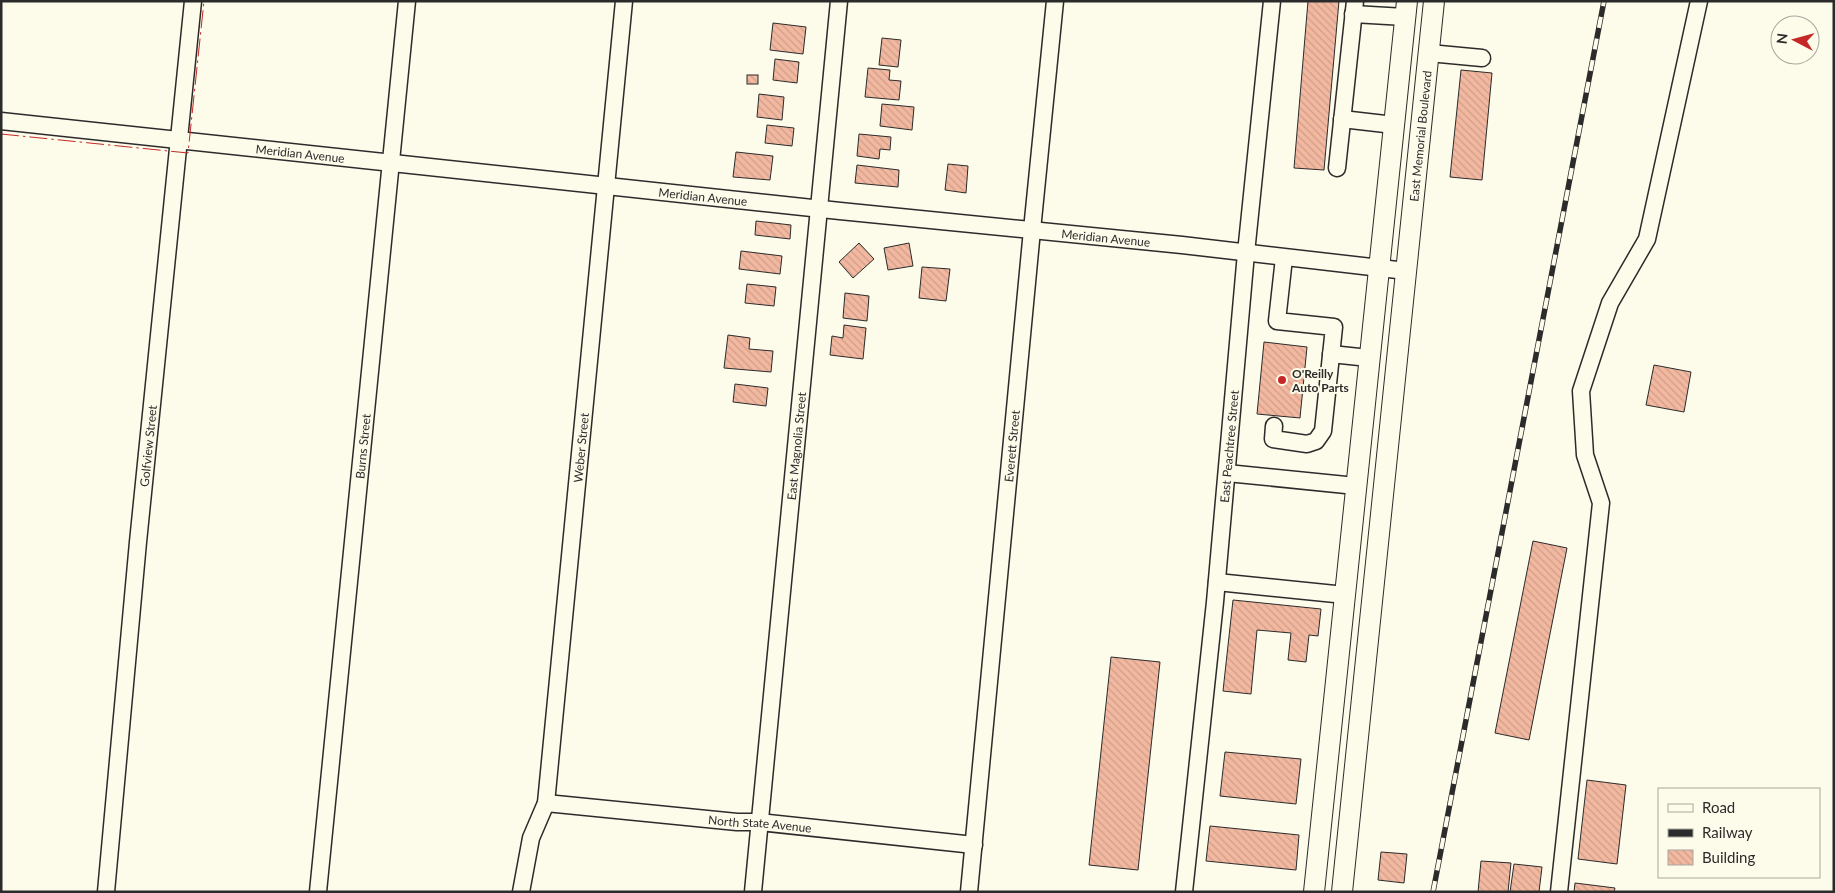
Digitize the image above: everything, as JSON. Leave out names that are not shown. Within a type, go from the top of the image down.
[{"type":"main road","points":[[1429,1],[1429,50]]},
{"type":"main road","name":"East Memorial Boulevard","points":[[1342,892],[1434,1]]},
{"type":"main road","points":[[1314,892],[1406,9]]},
{"type":"main road","points":[[1335,690],[1363,693]]},
{"type":"street","name":"Golfview Street","points":[[106,892],[138,542],[193,1]]},
{"type":"street","name":"Burns Street","points":[[318,892],[407,1]]},
{"type":"street","name":"Weber Street","points":[[521,892],[531,838],[546,803],[624,1]]},
{"type":"street","name":"East Magnolia Street","points":[[752,892],[839,1]]},
{"type":"street","name":"Everett Street","points":[[969,892],[1055,1]]},
{"type":"street","name":"East Peachtree Street","points":[[1184,892],[1217,582],[1246,253],[1272,1]]},
{"type":"street","points":[[1559,892],[1601,503],[1585,456],[1581,390],[1610,303],[1648,239],[1699,1]]},
{"type":"street","points":[[1337,168],[1354,8],[1406,9]]},
{"type":"street","points":[[1429,50],[1482,58]]},
{"type":"street","points":[[1342,119],[1394,125]]},
{"type":"street","name":"Meridian Avenue","points":[[1,121],[1406,271]]},
{"type":"street","points":[[1274,426],[1273,439],[1307,444],[1316,441],[1323,431],[1334,327],[1277,321],[1284,258]]},
{"type":"street","points":[[1331,354],[1369,358]]},
{"type":"street","points":[[1227,473],[1356,486]]},
{"type":"street","points":[[1217,582],[1345,595]]},
{"type":"street","name":"North State Avenue","points":[[546,803],[737,822],[760,822],[974,845]]},
{"type":"building","points":[[1308,1],[1339,1],[1324,170],[1294,168]]},
{"type":"building","points":[[773,23],[806,27],[803,54],[770,50]]},
{"type":"building","points":[[882,38],[901,40],[898,67],[879,65]]},
{"type":"building","points":[[775,59],[799,62],[797,83],[773,80]]},
{"type":"building","points":[[868,68],[890,70],[889,80],[901,81],[899,100],[865,97]]},
{"type":"building","points":[[1461,70],[1492,73],[1482,180],[1450,177]]},
{"type":"building","points":[[747,75],[758,75],[758,84],[747,84]]},
{"type":"building","points":[[759,94],[784,97],[782,120],[757,117]]},
{"type":"building","points":[[882,104],[914,107],[912,130],[880,126]]},
{"type":"building","points":[[767,125],[794,128],[792,146],[765,143]]},
{"type":"building","points":[[859,134],[891,137],[890,150],[880,149],[879,159],[857,156]]},
{"type":"building","points":[[736,152],[773,156],[770,180],[733,177]]},
{"type":"building","points":[[948,164],[968,166],[966,193],[945,190]]},
{"type":"building","points":[[857,165],[899,170],[898,187],[855,183]]},
{"type":"building","points":[[756,221],[791,225],[790,239],[755,235]]},
{"type":"building","points":[[859,243],[874,259],[853,278],[839,262]]},
{"type":"building","points":[[909,243],[913,266],[888,270],[884,248]]},
{"type":"building","points":[[741,251],[782,256],[780,274],[739,269]]},
{"type":"building","points":[[922,267],[950,269],[946,301],[919,298]]},
{"type":"building","points":[[747,284],[776,287],[774,306],[745,303]]},
{"type":"building","points":[[845,293],[869,296],[867,321],[843,318]]},
{"type":"building","points":[[844,325],[866,328],[863,359],[830,355],[832,336],[843,338]]},
{"type":"building","points":[[728,335],[750,338],[749,349],[773,351],[771,372],[724,368]]},
{"type":"building","name":"O'Reilly Auto Parts","points":[[1264,342],[1307,347],[1300,418],[1257,414]]},
{"type":"building","points":[[1654,365],[1691,372],[1684,412],[1646,405]]},
{"type":"building","points":[[735,384],[768,388],[766,406],[733,402]]},
{"type":"building","points":[[1533,541],[1567,548],[1529,740],[1495,733]]},
{"type":"building","points":[[1233,600],[1321,609],[1318,636],[1309,635],[1306,662],[1288,660],[1291,633],[1257,630],[1251,694],[1223,691]]},
{"type":"building","points":[[1111,657],[1160,662],[1138,870],[1089,865]]},
{"type":"building","points":[[1225,752],[1301,759],[1296,804],[1220,796]]},
{"type":"building","points":[[1587,780],[1626,785],[1617,864],[1578,859]]},
{"type":"building","points":[[1210,826],[1299,835],[1296,870],[1206,861]]},
{"type":"building","points":[[1381,852],[1407,854],[1404,883],[1378,880]]},
{"type":"building","points":[[1481,861],[1511,863],[1508,892],[1478,892]]},
{"type":"building","points":[[1514,864],[1542,867],[1539,892],[1510,892]]},
{"type":"building","points":[[1575,883],[1615,888],[1614,892],[1574,892]]},
{"type":"railway","points":[[1433,892],[1604,1]]},
{"type":"power","points":[[1,134],[188,153],[204,1]]},
{"type":"place","name":"O'Reilly Auto Parts","points":[[1282,380]]}]
